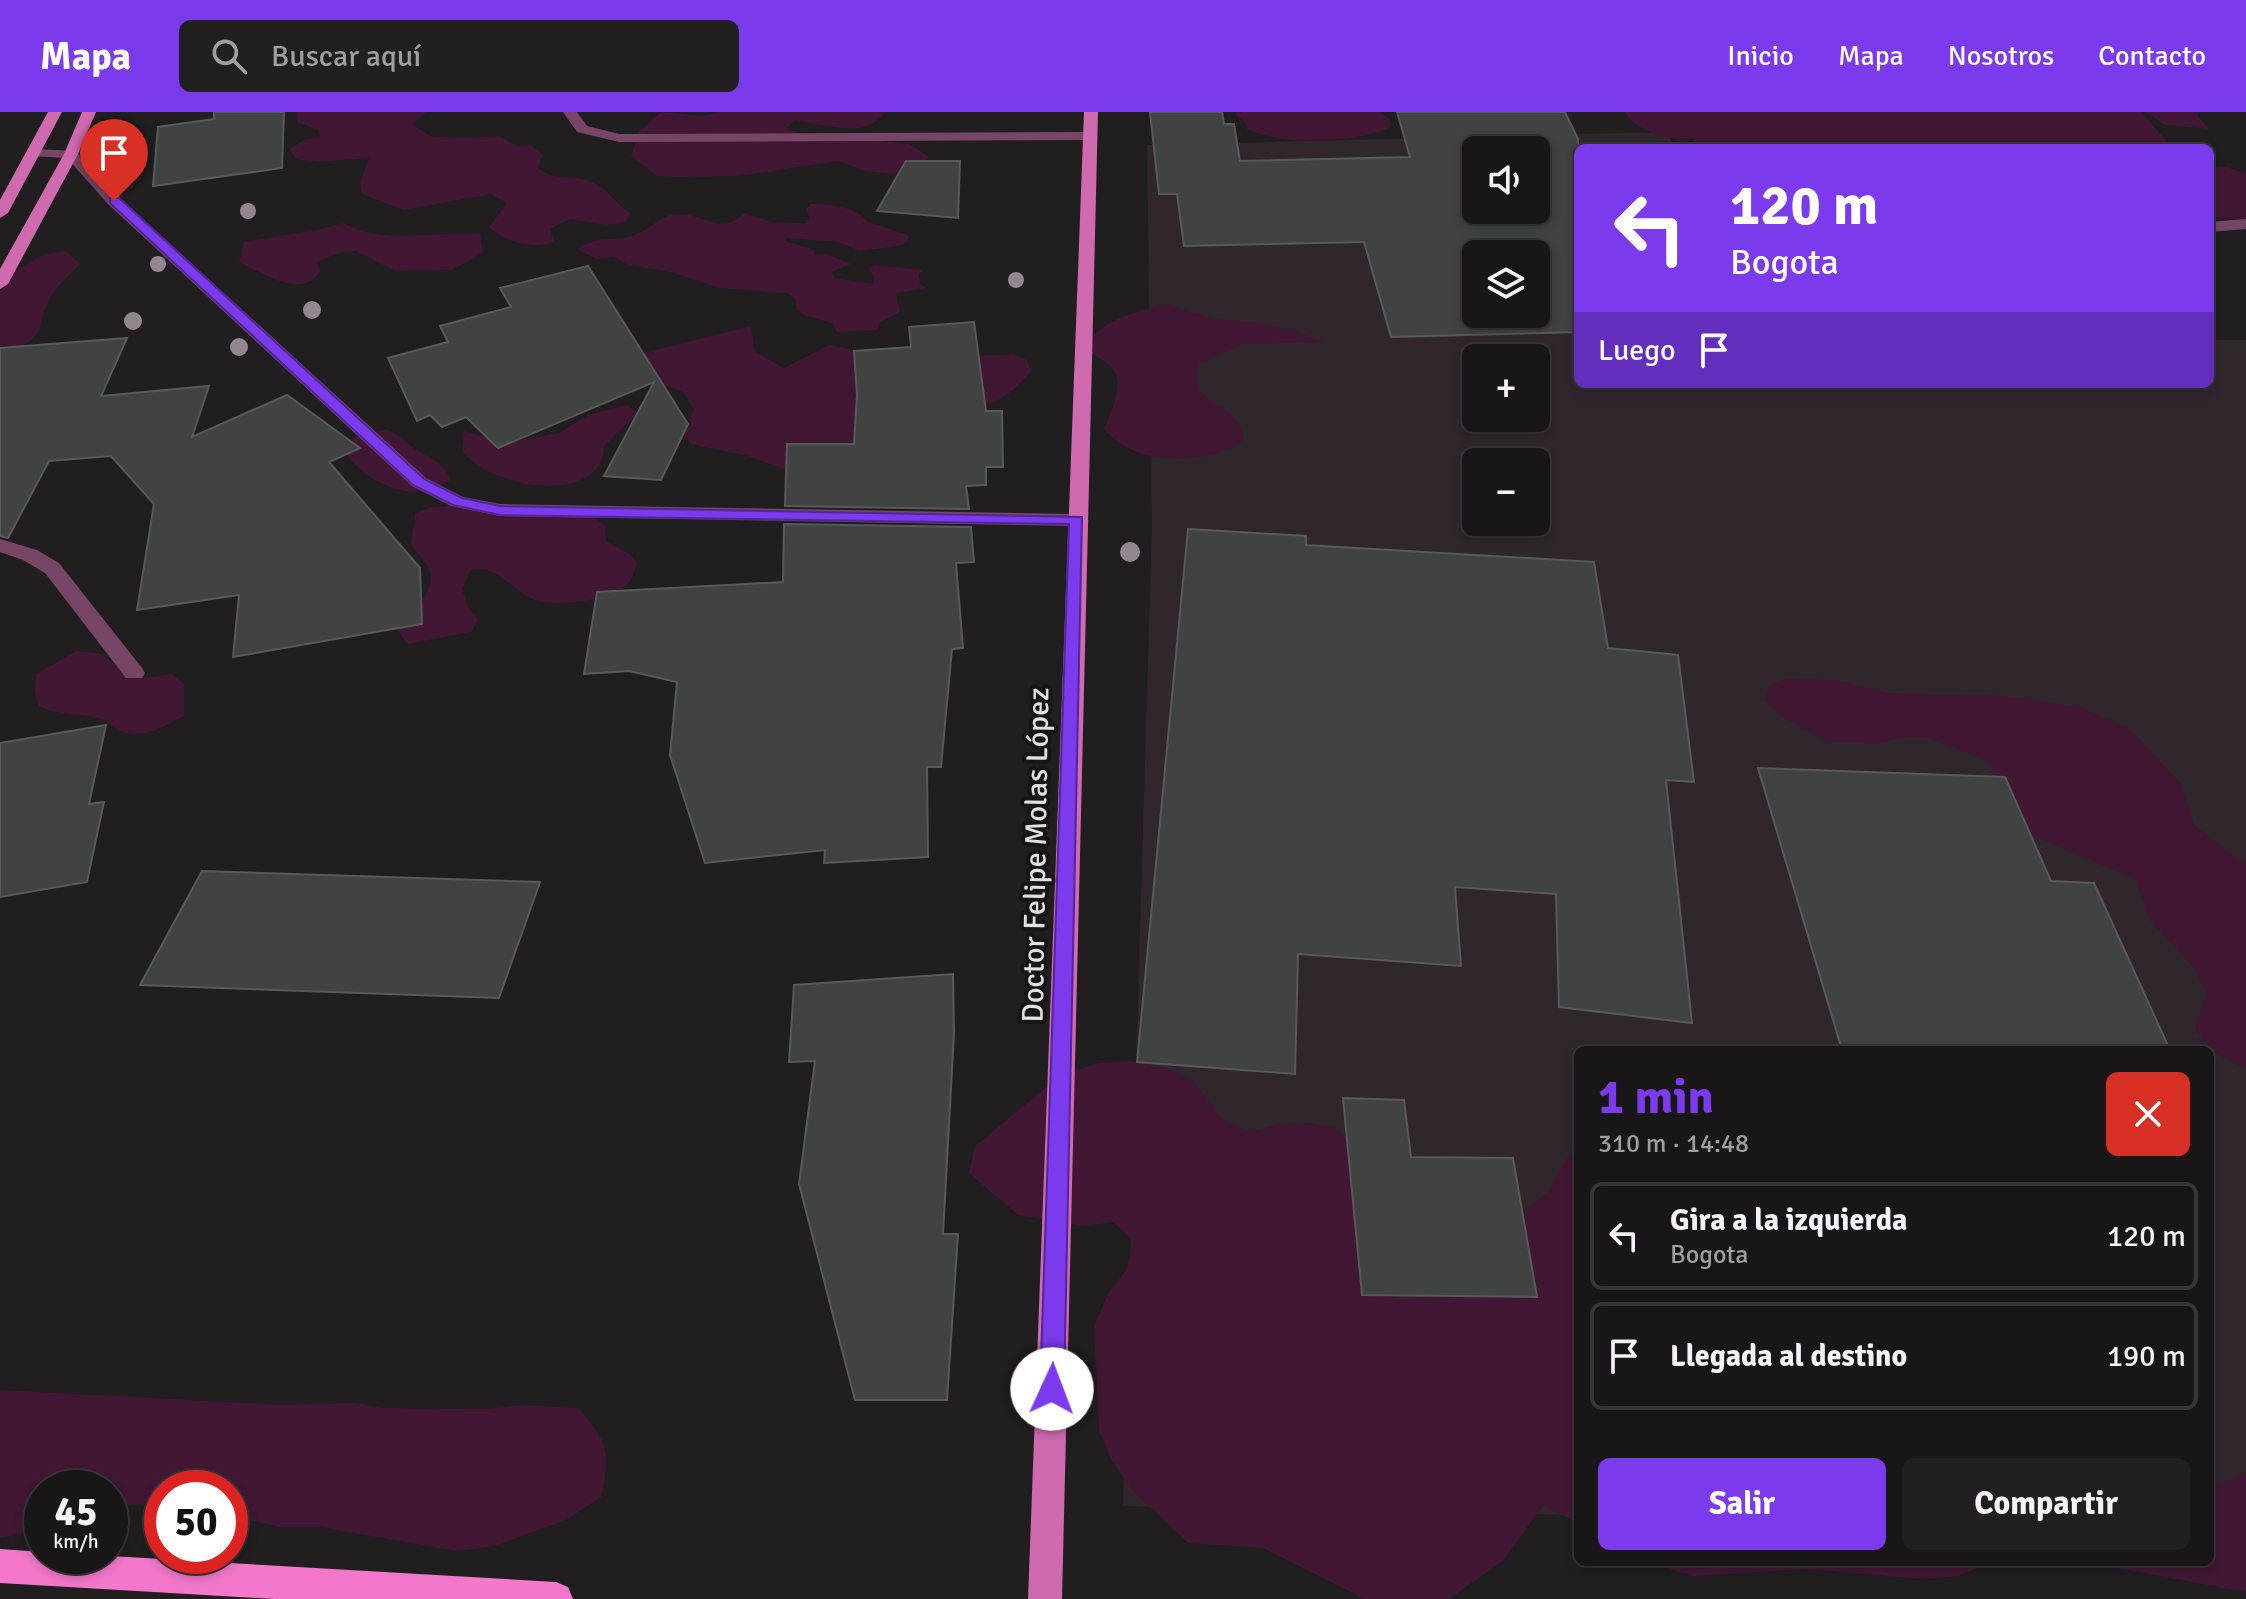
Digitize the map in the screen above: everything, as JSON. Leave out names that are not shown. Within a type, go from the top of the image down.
[{"type":"highway","points":[[0,1566],[556,1599]]},
{"type":"main road","points":[[0,213],[55,112]]},
{"type":"main road","points":[[0,284],[71,154],[89,112]]},
{"type":"main road","name":"Doctor Felipe Molas López","points":[[1045,1599],[1091,112]]},
{"type":"street","points":[[570,112],[582,129],[619,138],[1089,136]]},
{"type":"street","points":[[35,153],[71,154],[126,212],[419,482],[458,502],[500,510],[1077,520]]},
{"type":"street","points":[[2214,227],[2246,224]]},
{"type":"street","points":[[2,545],[30,555],[52,568],[134,673]]},
{"type":"shaded area","points":[[297,112],[426,112],[412,124],[430,136],[499,136],[518,146],[530,145],[543,154],[538,168],[545,173],[592,182],[631,214],[626,222],[606,225],[570,219],[550,229],[554,242],[529,245],[512,241],[489,227],[507,203],[491,194],[404,210],[362,194],[360,183],[369,158],[318,162],[296,159],[290,149],[304,140],[320,137],[318,130],[297,122]]},
{"type":"shaded area","points":[[661,112],[705,116],[720,112],[886,112],[866,126],[854,128],[794,121],[787,128],[798,133],[909,144],[928,156],[927,164],[900,175],[865,171],[839,161],[739,176],[657,176],[631,156],[639,132]]},
{"type":"shaded area","points":[[1237,112],[1379,112],[1390,119],[1391,127],[1339,140],[1299,140],[1247,129]]},
{"type":"shaded area","points":[[1625,112],[2141,112],[2169,144],[1695,144],[1692,139],[1655,134],[1629,118]]},
{"type":"shaded area","points":[[2146,112],[2199,112],[2197,115],[2209,129],[2165,125]]},
{"type":"shaded area","points":[[1667,132],[1673,144],[1574,144],[1574,388],[2214,388],[2214,340],[2246,340],[2246,1529],[2214,1528],[2214,1046],[1574,1046],[1574,1515],[1123,1506],[1152,526],[1147,145],[1462,137],[1462,224],[1550,224],[1550,136],[1507,136]]},
{"type":"shaded area","points":[[2227,167],[2246,174],[2246,221],[2214,217],[2214,168]]},
{"type":"shaded area","points":[[810,204],[849,209],[866,221],[908,235],[903,245],[860,251],[838,242],[785,238],[785,241],[815,250],[814,255],[826,254],[851,264],[832,272],[835,278],[873,284],[874,277],[868,267],[876,265],[923,270],[919,275],[920,284],[927,288],[896,293],[900,312],[879,323],[878,330],[837,332],[832,323],[806,316],[797,310],[795,298],[787,293],[720,288],[671,272],[626,264],[614,257],[596,259],[577,249],[595,241],[637,234],[675,214],[720,223],[736,220],[744,213],[772,222],[806,223],[810,218],[806,210]]},
{"type":"shaded area","points":[[343,223],[394,236],[480,234],[483,253],[452,270],[395,271],[356,251],[341,252],[317,262],[320,271],[313,280],[303,284],[281,282],[239,262],[244,242]]},
{"type":"shaded area","points":[[66,251],[80,264],[54,292],[35,337],[28,343],[0,351],[0,279],[43,255]]},
{"type":"shaded area","points":[[1165,304],[1215,319],[1253,322],[1295,331],[1324,342],[1242,344],[1198,364],[1196,379],[1199,389],[1234,418],[1241,427],[1244,441],[1210,455],[1171,459],[1152,456],[1117,441],[1104,429],[1116,398],[1118,382],[1109,365],[1086,350],[1090,340],[1107,325]]},
{"type":"shaded area","points":[[751,326],[755,352],[784,368],[829,345],[849,349],[875,361],[1013,354],[1027,360],[1031,371],[1002,397],[973,409],[884,406],[862,411],[856,414],[858,425],[868,433],[825,469],[781,468],[748,456],[691,444],[683,433],[694,409],[683,392],[607,362]]},
{"type":"shaded area","points":[[627,405],[638,413],[604,446],[598,466],[584,478],[565,485],[542,486],[517,482],[475,464],[462,451],[464,431],[496,440],[516,441],[559,433],[588,415]]},
{"type":"shaded area","points":[[386,429],[437,462],[451,480],[439,487],[416,492],[392,487],[369,476],[345,450],[354,438]]},
{"type":"shaded area","points":[[431,507],[556,517],[594,517],[605,526],[606,541],[630,554],[637,563],[633,575],[622,588],[611,594],[582,601],[553,603],[530,598],[495,573],[471,570],[462,589],[468,607],[478,620],[471,632],[407,644],[397,629],[427,592],[431,574],[411,545],[415,514]]},
{"type":"shaded area","points":[[77,651],[99,653],[126,673],[146,678],[172,674],[184,684],[184,716],[152,731],[135,734],[118,730],[102,719],[56,712],[39,706],[35,692],[36,674]]},
{"type":"shaded area","points":[[1789,678],[1841,681],[1887,693],[2005,696],[2078,707],[2133,732],[2182,785],[2195,826],[2246,865],[2246,1069],[2216,1053],[2214,1046],[2210,1046],[2195,1030],[2206,992],[2194,968],[2150,920],[2135,879],[2020,830],[1998,778],[1984,759],[1927,738],[1899,738],[1878,744],[1826,741],[1781,716],[1764,700],[1770,685]]},
{"type":"shaded area","points":[[1130,1061],[1165,1068],[1191,1079],[1224,1121],[1250,1132],[1279,1124],[1311,1123],[1339,1129],[1353,1152],[1375,1279],[1402,1299],[1472,1291],[1513,1298],[1500,1266],[1511,1219],[1547,1193],[1574,1150],[1574,1521],[1543,1505],[1504,1560],[1449,1599],[1365,1599],[1263,1548],[1188,1543],[1133,1491],[1112,1461],[1099,1430],[1094,1326],[1108,1294],[1126,1270],[1134,1242],[1113,1222],[1080,1226],[1018,1215],[969,1173],[975,1146],[1044,1089],[1070,1072],[1099,1063]]},
{"type":"shaded area","points":[[0,1390],[282,1405],[354,1403],[384,1408],[486,1409],[523,1405],[578,1408],[596,1430],[605,1449],[606,1469],[601,1497],[566,1520],[495,1546],[458,1551],[319,1527],[281,1527],[248,1520],[248,1470],[144,1470],[144,1504],[128,1505],[128,1470],[24,1470],[24,1532],[0,1538]]},
{"type":"shaded area","points":[[2246,1474],[2246,1592],[2106,1566],[2214,1566],[2214,1485]]},
{"type":"shaded area","points":[[1662,1566],[1982,1566],[1958,1576],[1923,1579],[1807,1569],[1693,1576]]},
{"type":"building","points":[[214,112],[284,112],[282,168],[153,186],[158,127],[214,119]]},
{"type":"building","points":[[1150,112],[1222,112],[1224,124],[1234,124],[1240,161],[1410,157],[1397,112],[1565,112],[1578,139],[1578,144],[1574,144],[1574,332],[1391,337],[1364,242],[1184,246],[1177,194],[1159,194]]},
{"type":"building","points":[[906,161],[960,161],[958,218],[877,211]]},
{"type":"building","points":[[588,266],[688,424],[661,480],[604,476],[654,382],[498,448],[466,417],[442,427],[430,415],[417,421],[388,358],[448,342],[440,326],[511,307],[500,288]]},
{"type":"building","points":[[974,322],[986,411],[1002,411],[1003,467],[986,467],[986,485],[966,486],[969,509],[785,506],[787,444],[854,444],[857,395],[854,351],[911,347],[909,327]]},
{"type":"building","points":[[127,338],[101,396],[209,386],[192,437],[287,395],[360,448],[329,462],[420,568],[422,624],[233,657],[239,595],[137,610],[154,504],[111,456],[49,461],[8,538],[0,536],[0,348]]},
{"type":"building","points":[[784,524],[971,527],[974,562],[956,563],[963,648],[952,649],[941,767],[927,767],[928,857],[824,863],[825,850],[705,863],[670,755],[677,682],[629,671],[584,674],[597,592],[783,582]]},
{"type":"building","points":[[1188,529],[1306,536],[1306,545],[1594,562],[1608,648],[1678,655],[1694,782],[1666,780],[1692,1023],[1559,1007],[1556,894],[1455,887],[1461,966],[1298,954],[1295,1074],[1137,1062]]},
{"type":"building","points":[[106,725],[89,804],[104,802],[87,882],[0,897],[0,743]]},
{"type":"building","points":[[1758,768],[2005,777],[2051,881],[2094,883],[2168,1046],[1841,1046]]},
{"type":"building","points":[[202,871],[540,882],[499,998],[140,985]]},
{"type":"building","points":[[953,974],[954,1033],[943,1234],[958,1234],[947,1400],[855,1400],[799,1184],[815,1061],[789,1062],[794,985]]},
{"type":"building","points":[[1343,1098],[1404,1100],[1411,1157],[1513,1158],[1537,1297],[1362,1295]]},
{"type":"route","points":[[114,201],[419,482],[458,502],[500,510],[1077,520],[1052,1389]]}]
